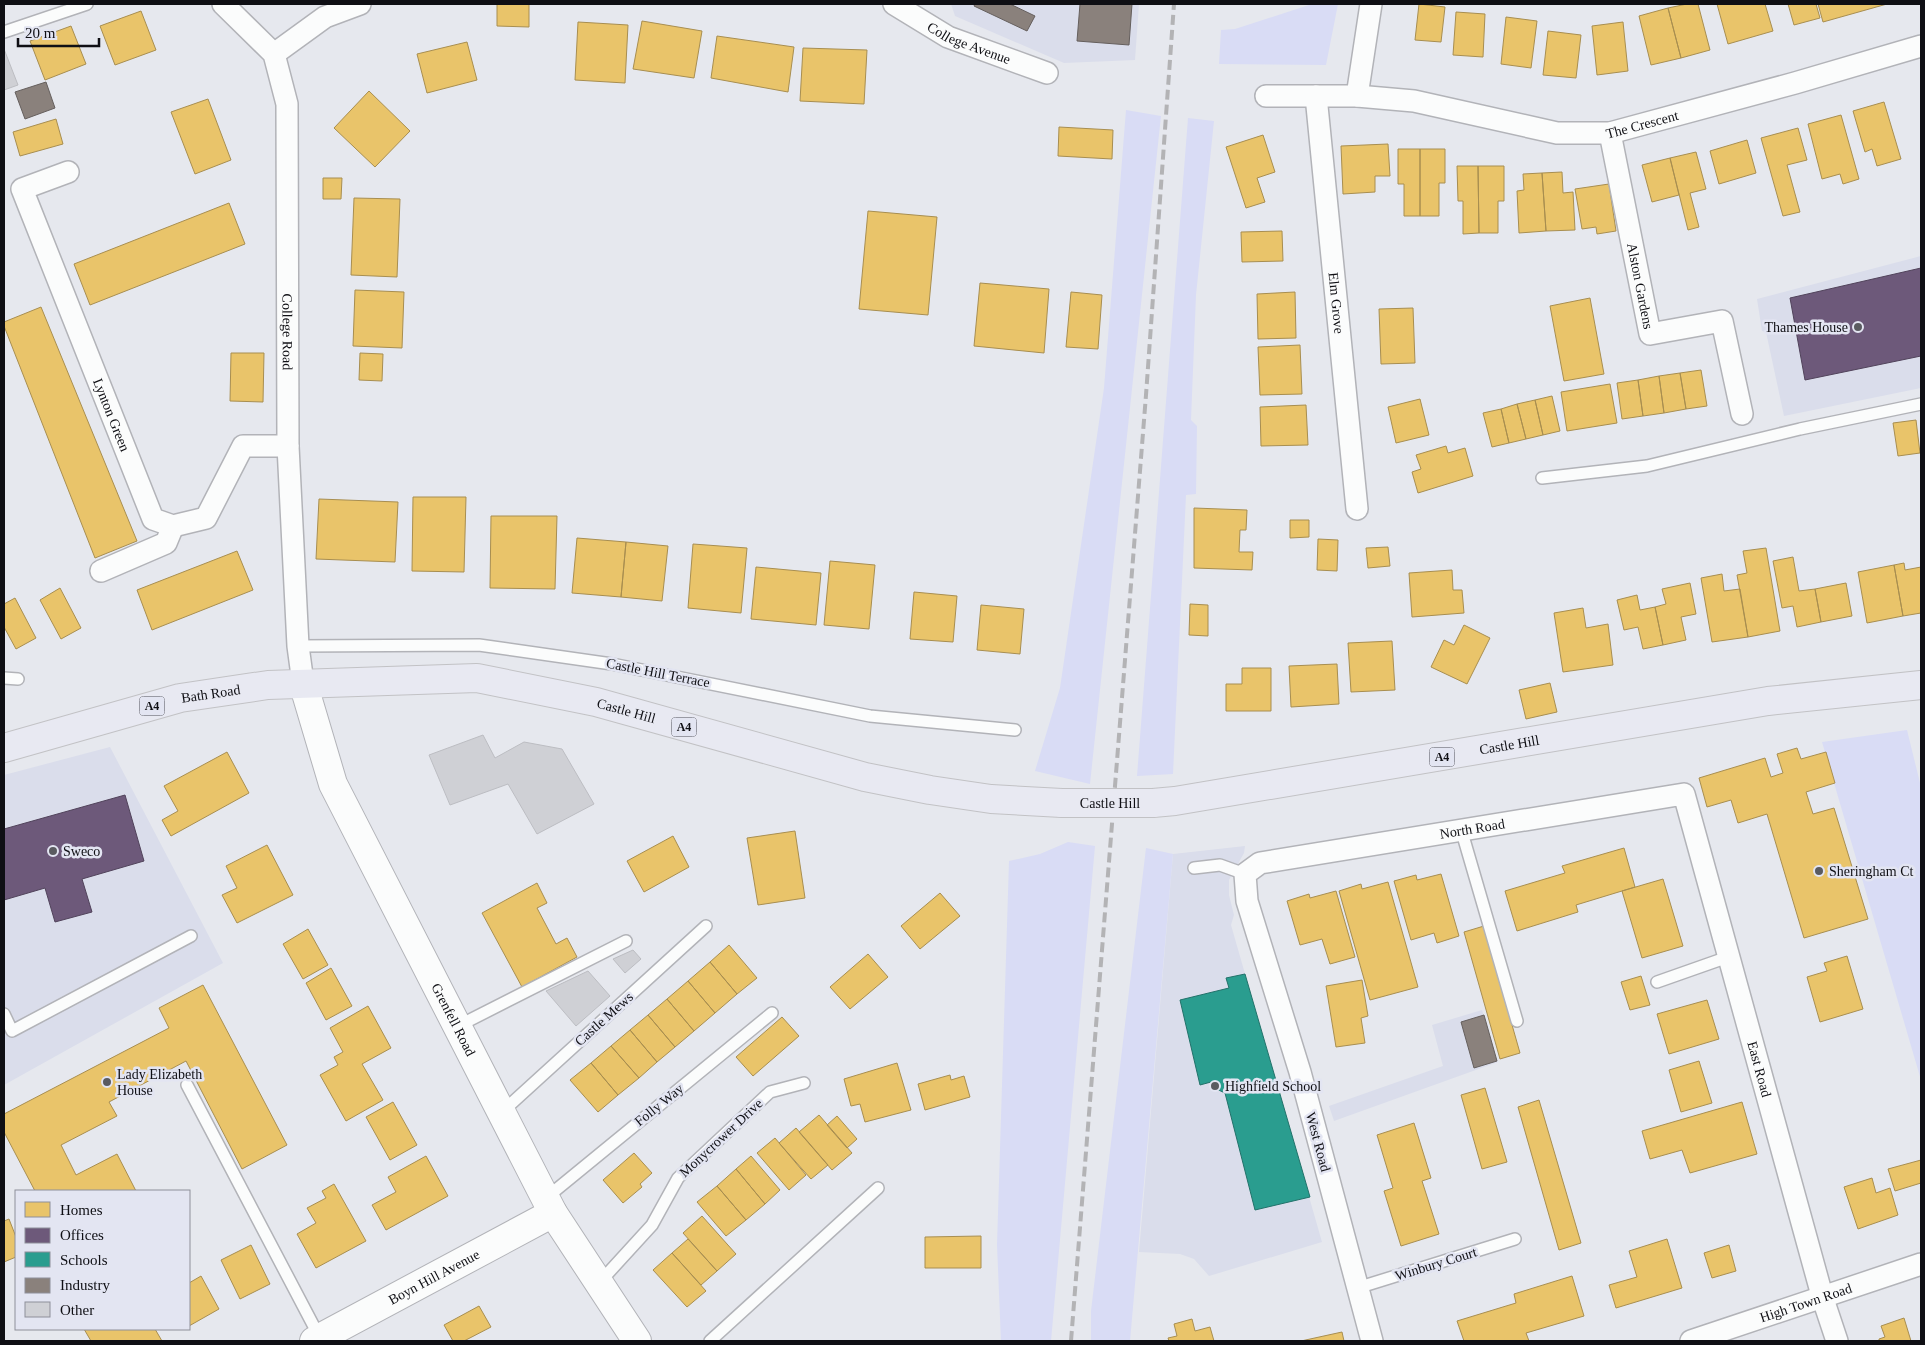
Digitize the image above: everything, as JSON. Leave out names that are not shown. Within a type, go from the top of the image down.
[{"type":"main road","name":"Castle Hill","points":[[303,683],[477,678],[596,702],[865,776],[930,790],[991,799],[1062,803],[1153,803],[1175,801],[1768,701],[1921,685]]},
{"type":"main road","name":"Bath Road","points":[[4,748],[180,698],[268,685],[303,683]]},
{"type":"street","points":[[223,4],[274,54],[325,16],[360,4]]},
{"type":"street","name":"College Avenue","points":[[894,4],[948,37],[1047,74]]},
{"type":"street","points":[[1357,96],[1371,4]]},
{"type":"street","name":"The Crescent","points":[[1266,96],[1357,96],[1414,100],[1557,134],[1610,133],[1796,83],[1921,46]]},
{"type":"street","name":"College Road","points":[[274,54],[287,104],[288,446],[298,646],[303,683]]},
{"type":"street","name":"Elm Grove","points":[[1316,96],[1357,509]]},
{"type":"street","name":"Alston Gardens","points":[[1610,133],[1650,334],[1722,321],[1742,414]]},
{"type":"street","name":"Lynton Green","points":[[68,172],[22,190],[153,519],[173,526]]},
{"type":"street","points":[[101,571],[166,543],[173,526],[206,518],[243,446],[288,446]]},
{"type":"street","name":"Grenfell Road","points":[[303,683],[333,784],[549,1205],[598,1284],[637,1341]]},
{"type":"street","name":"North Road","points":[[1252,869],[1461,829],[1684,794]]},
{"type":"street","name":"East Road","points":[[1684,794],[1823,1298],[1837,1341]]},
{"type":"street","name":"West Road","points":[[1252,869],[1247,901],[1300,1072],[1372,1341]]},
{"type":"street","name":"Boyn Hill Avenue","points":[[317,1340],[549,1205]]},
{"type":"street","name":"High Town Road","points":[[1691,1341],[1921,1264]]},
{"type":"lane","points":[[4,32],[88,4]]},
{"type":"lane","points":[[1542,478],[1647,466],[1800,429],[1921,404]]},
{"type":"lane","name":"Castle Hill Terrace","points":[[298,646],[479,645],[612,664],[870,716],[1015,730]]},
{"type":"lane","points":[[4,678],[18,679]]},
{"type":"lane","points":[[1461,829],[1517,1021]]},
{"type":"lane","points":[[1194,868],[1220,865],[1252,869]]},
{"type":"lane","name":"Castle Mews","points":[[502,1112],[706,926]]},
{"type":"lane","points":[[4,1014],[12,1031],[191,936]]},
{"type":"lane","points":[[458,1026],[626,941]]},
{"type":"lane","points":[[1657,982],[1728,957]]},
{"type":"lane","name":"Folly Way","points":[[549,1205],[772,1013]]},
{"type":"lane","name":"Monycrower Drive","points":[[598,1284],[652,1225],[678,1178],[770,1092],[804,1083]]},
{"type":"lane","points":[[187,1085],[317,1340]]},
{"type":"lane","points":[[710,1341],[878,1188]]},
{"type":"lane","name":"Winbury Court","points":[[1357,1288],[1516,1239]]},
{"type":"shaded area","points":[[951,4],[1139,4],[1135,60],[1064,63],[955,16]]},
{"type":"shaded area","points":[[1312,4],[1338,4],[1326,65],[1219,64],[1221,30],[1235,29]]},
{"type":"shaded area","points":[[1126,110],[1161,116],[1090,784],[1035,771],[1060,688],[1104,388]]},
{"type":"shaded area","points":[[1188,118],[1214,121],[1196,295],[1191,420],[1197,426],[1196,494],[1186,495],[1173,774],[1137,776]]},
{"type":"shaded area","points":[[1921,256],[1921,388],[1784,416],[1766,332],[1762,331],[1757,299]]},
{"type":"shaded area","points":[[1907,730],[1921,787],[1921,1080],[1822,742]]},
{"type":"shaded area","points":[[110,747],[223,963],[4,1085],[4,775]]},
{"type":"shaded area","points":[[1068,842],[1095,846],[1051,1341],[1001,1341],[997,1245],[1009,861],[1040,854]]},
{"type":"shaded area","name":"Highfield School","points":[[1245,846],[1244,853],[1229,880],[1229,895],[1234,915],[1231,925],[1322,1242],[1209,1276],[1194,1259],[1180,1254],[1139,1252],[1173,854]]},
{"type":"shaded area","points":[[1146,848],[1173,854],[1130,1341],[1091,1341],[1091,1311]]},
{"type":"shaded area","points":[[1482,1010],[1498,1062],[1334,1121],[1329,1106],[1443,1066],[1432,1025]]},
{"type":"building: Homes","points":[[497,4],[529,4],[529,27],[497,26]]},
{"type":"building: Homes","points":[[1419,4],[1445,7],[1441,42],[1415,40]]},
{"type":"building: Homes","points":[[1698,4],[1710,50],[1681,58],[1668,8]]},
{"type":"building: Homes","points":[[1717,4],[1765,4],[1773,31],[1728,44]]},
{"type":"building: Homes","points":[[1788,4],[1816,4],[1820,18],[1794,25]]},
{"type":"building: Homes","points":[[1818,4],[1887,4],[1823,22]]},
{"type":"building: Homes","points":[[1668,8],[1681,58],[1651,65],[1639,16]]},
{"type":"building: Homes","points":[[141,11],[156,50],[115,65],[100,26]]},
{"type":"building: Homes","points":[[1456,12],[1485,14],[1483,57],[1453,55]]},
{"type":"building: Homes","points":[[1506,17],[1537,21],[1531,68],[1501,64]]},
{"type":"building: Homes","points":[[642,21],[702,31],[694,78],[633,69]]},
{"type":"building: Homes","points":[[578,22],[628,25],[625,83],[575,80]]},
{"type":"building: Homes","points":[[1623,22],[1628,71],[1597,75],[1592,26]]},
{"type":"building: Homes","points":[[71,26],[86,64],[45,80],[30,41]]},
{"type":"building: Homes","points":[[1548,31],[1581,35],[1576,78],[1543,75]]},
{"type":"building: Homes","points":[[717,36],[794,47],[788,92],[711,78]]},
{"type":"building: Homes","points":[[467,42],[477,80],[427,93],[417,54]]},
{"type":"building: Homes","points":[[803,48],[867,50],[864,104],[800,101]]},
{"type":"building: Homes","points":[[369,91],[410,131],[375,167],[334,128]]},
{"type":"building: Homes","points":[[208,99],[231,160],[195,174],[171,112]]},
{"type":"building: Homes","points":[[1884,102],[1901,159],[1877,166],[1872,149],[1865,152],[1853,111]]},
{"type":"building: Homes","points":[[1841,115],[1859,179],[1843,184],[1840,174],[1822,179],[1808,124]]},
{"type":"building: Homes","points":[[56,119],[63,144],[20,156],[13,132]]},
{"type":"building: Homes","points":[[1059,127],[1113,130],[1112,159],[1058,156]]},
{"type":"building: Homes","points":[[1798,128],[1807,160],[1787,165],[1800,212],[1783,216],[1761,138]]},
{"type":"building: Homes","points":[[1263,135],[1275,172],[1257,178],[1265,202],[1246,208],[1226,147]]},
{"type":"building: Homes","points":[[1747,140],[1756,173],[1719,184],[1710,151]]},
{"type":"building: Homes","points":[[1388,144],[1390,176],[1375,176],[1375,192],[1343,194],[1341,146]]},
{"type":"building: Homes","points":[[1398,149],[1420,149],[1420,216],[1404,216],[1404,184],[1398,184]]},
{"type":"building: Homes","points":[[1420,149],[1445,149],[1445,183],[1439,183],[1439,216],[1420,216]]},
{"type":"building: Homes","points":[[1696,152],[1706,189],[1690,193],[1699,227],[1688,230],[1670,158]]},
{"type":"building: Homes","points":[[1670,158],[1679,195],[1652,202],[1642,165]]},
{"type":"building: Homes","points":[[1457,166],[1478,166],[1479,233],[1463,234],[1463,201],[1458,201]]},
{"type":"building: Homes","points":[[1478,166],[1504,166],[1504,201],[1498,201],[1498,233],[1479,233]]},
{"type":"building: Homes","points":[[1562,172],[1563,193],[1573,192],[1575,230],[1546,231],[1542,173]]},
{"type":"building: Homes","points":[[1542,173],[1546,231],[1519,233],[1517,191],[1524,190],[1523,174]]},
{"type":"building: Homes","points":[[323,178],[342,178],[341,199],[323,199]]},
{"type":"building: Homes","points":[[1609,184],[1616,231],[1597,234],[1596,227],[1582,229],[1575,189]]},
{"type":"building: Homes","points":[[354,198],[400,199],[397,277],[351,275]]},
{"type":"building: Homes","points":[[229,203],[245,244],[90,305],[74,264]]},
{"type":"building: Homes","points":[[868,211],[937,217],[928,315],[859,309]]},
{"type":"building: Homes","points":[[1282,231],[1283,261],[1242,262],[1241,232]]},
{"type":"building: Homes","points":[[980,283],[1049,289],[1044,353],[974,346]]},
{"type":"building: Homes","points":[[355,290],[404,292],[402,348],[353,346]]},
{"type":"building: Homes","points":[[1071,292],[1102,295],[1098,349],[1066,347]]},
{"type":"building: Homes","points":[[1295,292],[1296,338],[1258,339],[1257,294]]},
{"type":"building: Homes","points":[[1590,298],[1604,374],[1564,381],[1550,306]]},
{"type":"building: Homes","points":[[41,307],[137,541],[95,558],[4,326],[4,322]]},
{"type":"building: Homes","points":[[1413,308],[1415,363],[1381,364],[1379,309]]},
{"type":"building: Homes","points":[[1300,345],[1302,394],[1260,395],[1258,347]]},
{"type":"building: Homes","points":[[231,353],[264,353],[263,402],[230,401]]},
{"type":"building: Homes","points":[[360,353],[383,354],[382,381],[359,380]]},
{"type":"building: Homes","points":[[1701,370],[1707,406],[1686,409],[1680,373]]},
{"type":"building: Homes","points":[[1680,373],[1686,409],[1664,413],[1659,376]]},
{"type":"building: Homes","points":[[1659,376],[1664,413],[1643,416],[1638,380]]},
{"type":"building: Homes","points":[[1638,380],[1643,416],[1622,419],[1617,383]]},
{"type":"building: Homes","points":[[1610,384],[1617,423],[1567,431],[1561,392]]},
{"type":"building: Homes","points":[[1552,396],[1560,431],[1543,435],[1535,400]]},
{"type":"building: Homes","points":[[1420,399],[1429,435],[1396,443],[1388,407]]},
{"type":"building: Homes","points":[[1535,400],[1543,435],[1526,439],[1517,404]]},
{"type":"building: Homes","points":[[1517,404],[1526,439],[1509,443],[1501,409]]},
{"type":"building: Homes","points":[[1306,405],[1308,445],[1261,446],[1260,407]]},
{"type":"building: Homes","points":[[1501,409],[1509,443],[1492,447],[1483,413]]},
{"type":"building: Homes","points":[[1916,420],[1920,453],[1898,456],[1893,423]]},
{"type":"building: Homes","points":[[1446,446],[1448,453],[1465,448],[1473,476],[1418,493],[1412,472],[1421,469],[1416,455]]},
{"type":"building: Homes","points":[[413,497],[466,497],[464,572],[412,571]]},
{"type":"building: Homes","points":[[319,499],[398,502],[395,562],[316,559]]},
{"type":"building: Homes","points":[[1194,508],[1247,510],[1246,530],[1240,530],[1239,552],[1253,552],[1252,570],[1194,568]]},
{"type":"building: Homes","points":[[491,516],[557,516],[555,589],[490,588]]},
{"type":"building: Homes","points":[[1290,520],[1309,520],[1309,537],[1290,538]]},
{"type":"building: Homes","points":[[577,538],[626,542],[621,597],[572,593]]},
{"type":"building: Homes","points":[[1318,539],[1338,540],[1337,571],[1317,570]]},
{"type":"building: Homes","points":[[626,542],[668,546],[662,601],[621,597]]},
{"type":"building: Homes","points":[[693,544],[747,548],[741,613],[688,608]]},
{"type":"building: Homes","points":[[1388,547],[1390,566],[1368,568],[1366,548]]},
{"type":"building: Homes","points":[[1766,548],[1780,631],[1748,637],[1737,575],[1747,573],[1743,551]]},
{"type":"building: Homes","points":[[237,551],[253,590],[152,630],[137,590]]},
{"type":"building: Homes","points":[[1793,557],[1799,591],[1815,589],[1821,622],[1797,627],[1793,606],[1782,608],[1773,561]]},
{"type":"building: Homes","points":[[830,561],[875,565],[869,629],[824,625]]},
{"type":"building: Homes","points":[[1904,563],[1905,570],[1921,567],[1921,613],[1903,616],[1894,565]]},
{"type":"building: Homes","points":[[1894,565],[1903,616],[1867,623],[1858,572]]},
{"type":"building: Homes","points":[[756,567],[821,573],[816,625],[751,619]]},
{"type":"building: Homes","points":[[1452,570],[1453,590],[1462,590],[1464,613],[1412,617],[1409,573]]},
{"type":"building: Homes","points":[[1722,574],[1724,591],[1740,589],[1748,637],[1712,642],[1701,578]]},
{"type":"building: Homes","points":[[1690,583],[1696,614],[1681,617],[1686,640],[1663,645],[1655,607],[1666,604],[1662,589]]},
{"type":"building: Homes","points":[[1846,583],[1852,616],[1821,622],[1815,589]]},
{"type":"building: Homes","points":[[60,588],[81,628],[61,639],[40,600]]},
{"type":"building: Homes","points":[[914,592],[957,596],[953,642],[910,639]]},
{"type":"building: Homes","points":[[1637,595],[1640,610],[1655,607],[1663,645],[1643,649],[1638,627],[1624,630],[1617,600]]},
{"type":"building: Homes","points":[[15,598],[36,638],[16,649],[4,627],[4,604]]},
{"type":"building: Homes","points":[[1190,604],[1208,605],[1208,636],[1189,635]]},
{"type":"building: Homes","points":[[981,605],[1024,609],[1020,654],[977,650]]},
{"type":"building: Homes","points":[[1583,608],[1586,628],[1608,624],[1613,665],[1563,672],[1554,613]]},
{"type":"building: Homes","points":[[1464,625],[1490,638],[1467,684],[1431,667],[1444,640],[1454,645]]},
{"type":"building: Homes","points":[[1392,641],[1395,690],[1351,692],[1348,643]]},
{"type":"building: Homes","points":[[1337,664],[1339,704],[1291,707],[1289,666]]},
{"type":"building: Homes","points":[[1242,668],[1271,668],[1271,711],[1226,711],[1226,684],[1242,684]]},
{"type":"building: Homes","points":[[1550,683],[1557,712],[1526,719],[1519,690]]},
{"type":"building: Homes","name":"Sheringham Ct","points":[[1797,748],[1801,759],[1826,752],[1835,783],[1806,792],[1813,814],[1834,808],[1868,919],[1804,938],[1767,814],[1738,823],[1731,800],[1707,807],[1699,778],[1765,758],[1771,777],[1783,773],[1777,754]]},
{"type":"building: Homes","points":[[227,752],[249,793],[171,836],[162,820],[178,811],[164,786]]},
{"type":"building: Homes","points":[[795,831],[805,898],[758,905],[747,838]]},
{"type":"building: Homes","points":[[673,836],[689,867],[644,892],[627,861]]},
{"type":"building: Homes","points":[[267,845],[293,895],[237,923],[222,895],[237,888],[226,866]]},
{"type":"building: Homes","points":[[1624,848],[1635,887],[1576,905],[1578,912],[1517,931],[1505,891],[1565,873],[1562,866]]},
{"type":"building: Homes","points":[[1441,874],[1459,936],[1437,943],[1434,933],[1411,940],[1394,881],[1416,875],[1417,880]]},
{"type":"building: Homes","points":[[1663,879],[1683,946],[1642,958],[1622,891]]},
{"type":"building: Homes","points":[[1388,882],[1418,987],[1370,1000],[1339,891],[1361,884],[1362,889]]},
{"type":"building: Homes","points":[[537,883],[547,903],[537,908],[556,944],[567,938],[577,957],[522,987],[482,913]]},
{"type":"building: Homes","points":[[1336,891],[1355,957],[1330,964],[1322,939],[1300,945],[1287,901],[1309,894],[1310,898]]},
{"type":"building: Homes","points":[[940,893],[960,916],[920,949],[901,926]]},
{"type":"building: Homes","points":[[1484,926],[1520,1053],[1500,1059],[1464,932]]},
{"type":"building: Homes","points":[[308,929],[328,965],[303,979],[283,944]]},
{"type":"building: Homes","points":[[729,945],[757,978],[737,994],[710,962]]},
{"type":"building: Homes","points":[[868,954],[888,977],[850,1009],[830,987]]},
{"type":"building: Homes","points":[[1847,956],[1863,1009],[1820,1022],[1807,977],[1827,971],[1824,963]]},
{"type":"building: Homes","points":[[710,962],[737,994],[715,1013],[688,981]]},
{"type":"building: Homes","points":[[331,968],[352,1006],[326,1020],[306,983]]},
{"type":"building: Homes","points":[[1641,976],[1650,1005],[1630,1010],[1621,982]]},
{"type":"building: Homes","points":[[1362,980],[1368,1016],[1361,1018],[1365,1043],[1336,1047],[1326,986]]},
{"type":"building: Homes","points":[[688,981],[715,1013],[694,1031],[667,999]]},
{"type":"building: Homes","name":"Lady Elizabeth House","points":[[203,985],[287,1145],[242,1169],[186,1061],[109,1102],[117,1116],[61,1145],[76,1175],[117,1154],[135,1190],[34,1190],[4,1132],[4,1114],[169,1028],[159,1008]]},
{"type":"building: Homes","points":[[667,999],[694,1031],[675,1047],[648,1015]]},
{"type":"building: Homes","points":[[1707,1000],[1719,1039],[1669,1054],[1657,1014]]},
{"type":"building: Homes","points":[[368,1006],[391,1048],[362,1064],[383,1100],[346,1121],[320,1075],[338,1065],[334,1057],[343,1052],[330,1028]]},
{"type":"building: Homes","points":[[648,1015],[675,1047],[657,1062],[630,1030]]},
{"type":"building: Homes","points":[[782,1017],[799,1036],[753,1076],[736,1057]]},
{"type":"building: Homes","points":[[630,1030],[657,1062],[639,1078],[611,1046]]},
{"type":"building: Homes","points":[[611,1046],[639,1078],[618,1095],[591,1063]]},
{"type":"building: Homes","points":[[1699,1061],[1712,1103],[1681,1112],[1669,1070]]},
{"type":"building: Homes","points":[[591,1063],[618,1095],[598,1112],[570,1080]]},
{"type":"building: Homes","points":[[897,1063],[911,1110],[865,1122],[860,1104],[851,1106],[844,1079]]},
{"type":"building: Homes","points":[[950,1075],[951,1080],[964,1076],[970,1097],[925,1110],[918,1084]]},
{"type":"building: Homes","points":[[1485,1088],[1507,1162],[1482,1169],[1461,1095]]},
{"type":"building: Homes","points":[[1539,1100],[1581,1243],[1559,1250],[1518,1107]]},
{"type":"building: Homes","points":[[393,1102],[417,1145],[390,1160],[366,1117]]},
{"type":"building: Homes","points":[[1742,1102],[1757,1154],[1690,1173],[1682,1150],[1650,1159],[1642,1131]]},
{"type":"building: Homes","points":[[819,1115],[852,1153],[832,1170],[799,1132]]},
{"type":"building: Homes","points":[[837,1116],[857,1139],[847,1148],[827,1125]]},
{"type":"building: Homes","points":[[1414,1123],[1431,1178],[1422,1181],[1439,1234],[1401,1246],[1384,1191],[1393,1188],[1377,1135]]},
{"type":"building: Homes","points":[[796,1128],[828,1165],[811,1179],[779,1143]]},
{"type":"building: Homes","points":[[775,1138],[806,1175],[789,1190],[757,1153]]},
{"type":"building: Homes","points":[[634,1153],[652,1173],[640,1184],[642,1187],[623,1203],[603,1180]]},
{"type":"building: Homes","points":[[426,1156],[448,1196],[386,1230],[372,1205],[396,1192],[388,1177]]},
{"type":"building: Homes","points":[[751,1156],[780,1190],[765,1204],[736,1169]]},
{"type":"building: Homes","points":[[1921,1160],[1921,1183],[1895,1191],[1888,1169]]},
{"type":"building: Homes","points":[[736,1169],[765,1204],[746,1220],[717,1186]]},
{"type":"building: Homes","points":[[1872,1178],[1876,1193],[1890,1188],[1898,1215],[1858,1229],[1844,1187]]},
{"type":"building: Homes","points":[[334,1184],[366,1241],[316,1268],[297,1234],[316,1223],[307,1208],[326,1198],[322,1191]]},
{"type":"building: Homes","points":[[717,1186],[746,1220],[726,1236],[697,1202]]},
{"type":"building: Homes","points":[[702,1216],[736,1254],[717,1271],[683,1233]]},
{"type":"building: Homes","points":[[9,1219],[15,1234],[15,1257],[4,1262],[4,1221]]},
{"type":"building: Homes","points":[[981,1236],[981,1268],[925,1268],[925,1237]]},
{"type":"building: Homes","points":[[688,1239],[717,1271],[701,1285],[672,1253]]},
{"type":"building: Homes","points":[[1667,1239],[1682,1288],[1616,1308],[1609,1285],[1637,1277],[1629,1251]]},
{"type":"building: Homes","points":[[251,1245],[270,1284],[240,1299],[221,1260]]},
{"type":"building: Homes","points":[[1729,1245],[1736,1271],[1712,1278],[1704,1253]]},
{"type":"building: Homes","points":[[672,1253],[706,1291],[687,1307],[653,1270]]},
{"type":"building: Homes","points":[[201,1276],[219,1309],[190,1325],[190,1282]]},
{"type":"building: Homes","points":[[1572,1276],[1584,1316],[1526,1333],[1529,1341],[1464,1341],[1457,1321],[1516,1303],[1514,1294]]},
{"type":"building: Homes","points":[[479,1306],[491,1327],[464,1341],[453,1341],[444,1325]]},
{"type":"building: Homes","points":[[1904,1318],[1911,1341],[1879,1341],[1879,1339],[1885,1337],[1881,1326]]},
{"type":"building: Homes","points":[[1192,1319],[1195,1331],[1210,1327],[1214,1341],[1169,1341],[1168,1338],[1177,1336],[1174,1324]]},
{"type":"building: Homes","points":[[85,1330],[156,1330],[162,1341],[91,1341]]},
{"type":"building: Homes","points":[[1342,1332],[1344,1341],[1301,1341]]},
{"type":"building: Offices","name":"Thames House","points":[[1921,268],[1921,356],[1805,380],[1790,298]]},
{"type":"building: Offices","points":[[125,795],[144,861],[82,879],[92,912],[55,922],[45,888],[4,900],[4,829]]},
{"type":"building: Schools","points":[[1245,974],[1310,1197],[1255,1210],[1225,1093],[1212,1087],[1211,1082],[1200,1085],[1180,1000],[1229,988],[1226,978]]},
{"type":"building: Industry","points":[[975,4],[1010,4],[1035,16],[1027,31],[974,6]]},
{"type":"building: Industry","points":[[1080,4],[1132,4],[1129,45],[1077,41]]},
{"type":"building: Industry","points":[[46,82],[55,108],[25,119],[15,92]]},
{"type":"building: Industry","points":[[1484,1015],[1497,1061],[1474,1068],[1461,1022]]},
{"type":"building: Other","points":[[4,49],[18,85],[4,90]]},
{"type":"building: Other","points":[[483,735],[495,758],[524,742],[562,749],[594,804],[537,834],[508,784],[450,805],[429,755]]},
{"type":"building: Other","points":[[633,950],[641,959],[625,973],[613,959]]},
{"type":"building: Other","points":[[588,971],[610,996],[576,1026],[546,991]]},
{"type":"railway","points":[[1071,1341],[1146,395],[1174,4]]},
{"type":"place","name":"Thames House","points":[[1858,327]]},
{"type":"place","name":"Sweco","points":[[53,851]]},
{"type":"place","name":"Sheringham Ct","points":[[1819,871]]},
{"type":"place","name":"Lady Elizabeth House","points":[[107,1082]]},
{"type":"place","name":"Highfield School","points":[[1215,1086]]}]
